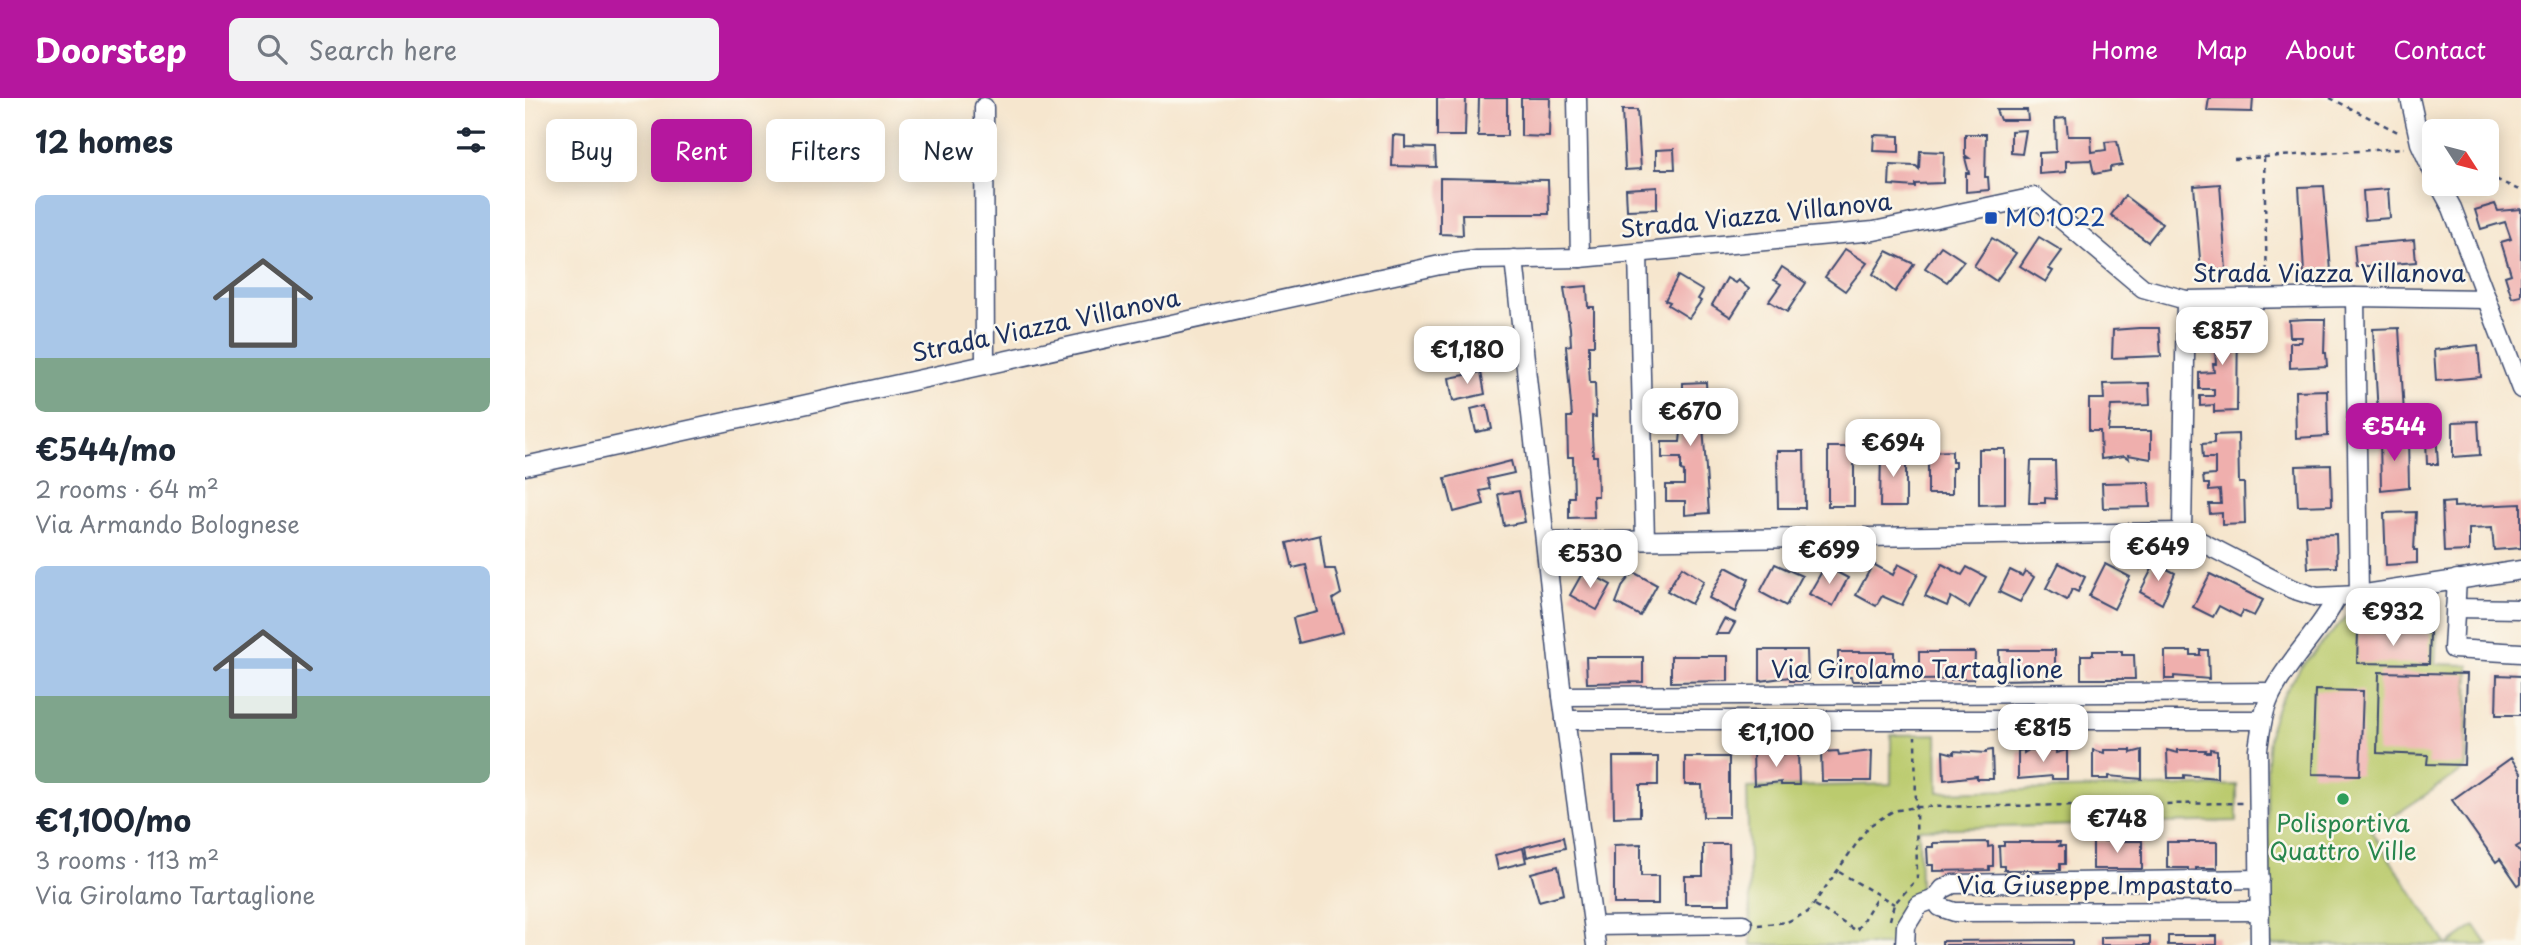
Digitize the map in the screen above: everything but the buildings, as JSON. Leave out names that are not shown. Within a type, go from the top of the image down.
[{"type":"street","points":[[1577,98],[1580,258]]},
{"type":"street","points":[[2410,98],[2421,146]]},
{"type":"street","points":[[984,107],[985,365]]},
{"type":"street","points":[[2444,196],[2521,387]]},
{"type":"street","name":"Strada Viazza Villanova","points":[[525,466],[1440,265],[1514,259],[1580,258],[1874,232],[2035,197],[2143,288],[2186,300],[2355,297],[2487,299]]},
{"type":"street","points":[[1638,253],[1645,540]]},
{"type":"street","points":[[1514,259],[1562,696],[1596,945]]},
{"type":"street","points":[[2355,297],[2359,595]]},
{"type":"street","points":[[2182,532],[2186,300]]},
{"type":"street","points":[[1546,542],[2182,532],[2303,594],[2337,597],[2521,570]]},
{"type":"street","points":[[2457,579],[2452,649],[2521,653]]},
{"type":"street","points":[[2260,945],[2258,749],[2262,720],[2272,692],[2296,654],[2327,617],[2337,597]]},
{"type":"street","points":[[2455,608],[2521,609]]},
{"type":"street","name":"Via Girolamo Tartaglione","points":[[1562,696],[2272,692]]},
{"type":"street","name":"Via Girolamo Tartaglione","points":[[1565,720],[2262,720]]},
{"type":"street","name":"Via Giuseppe Impastato","points":[[1905,945],[1909,919],[1919,905],[1935,898],[1948,885],[1953,884],[2260,879]]},
{"type":"street","name":"Via Giuseppe Impastato","points":[[1935,898],[1940,907],[1955,912],[2260,911]]},
{"type":"street","points":[[1594,926],[1743,924]]},
{"type":"path","points":[[2330,98],[2421,146]]},
{"type":"path","points":[[2234,159],[2421,146]]},
{"type":"path","points":[[2264,157],[2267,299]]},
{"type":"path","points":[[2499,181],[2521,191]]},
{"type":"path","points":[[1891,931],[1894,904],[1917,879],[1915,720]]},
{"type":"path","points":[[1743,924],[1787,922],[1801,917],[1815,905],[1859,838],[1875,821],[1893,811],[1916,807],[2259,802]]},
{"type":"path","points":[[1838,871],[1894,904]]},
{"type":"path","points":[[1815,905],[1856,931],[1878,896]]},
{"type":"green space","name":"Polisportiva Quattro Ville","points":[[2439,597],[2435,664],[2469,665],[2466,768],[2371,831],[2447,945],[2268,945],[2267,759],[2270,728],[2278,704],[2301,667],[2346,617],[2355,612]]},
{"type":"green space","points":[[1937,734],[1938,792],[2237,785],[2237,821],[1919,829],[1920,889],[1900,913],[1895,945],[1751,945],[1747,788],[1891,784],[1891,735]]},
{"type":"green space","points":[[2475,926],[2488,945],[2447,945]]},
{"type":"place","name":"MO1022","points":[[1991,218]]},
{"type":"place","name":"Polisportiva Quattro Ville","points":[[2343,799]]}]
